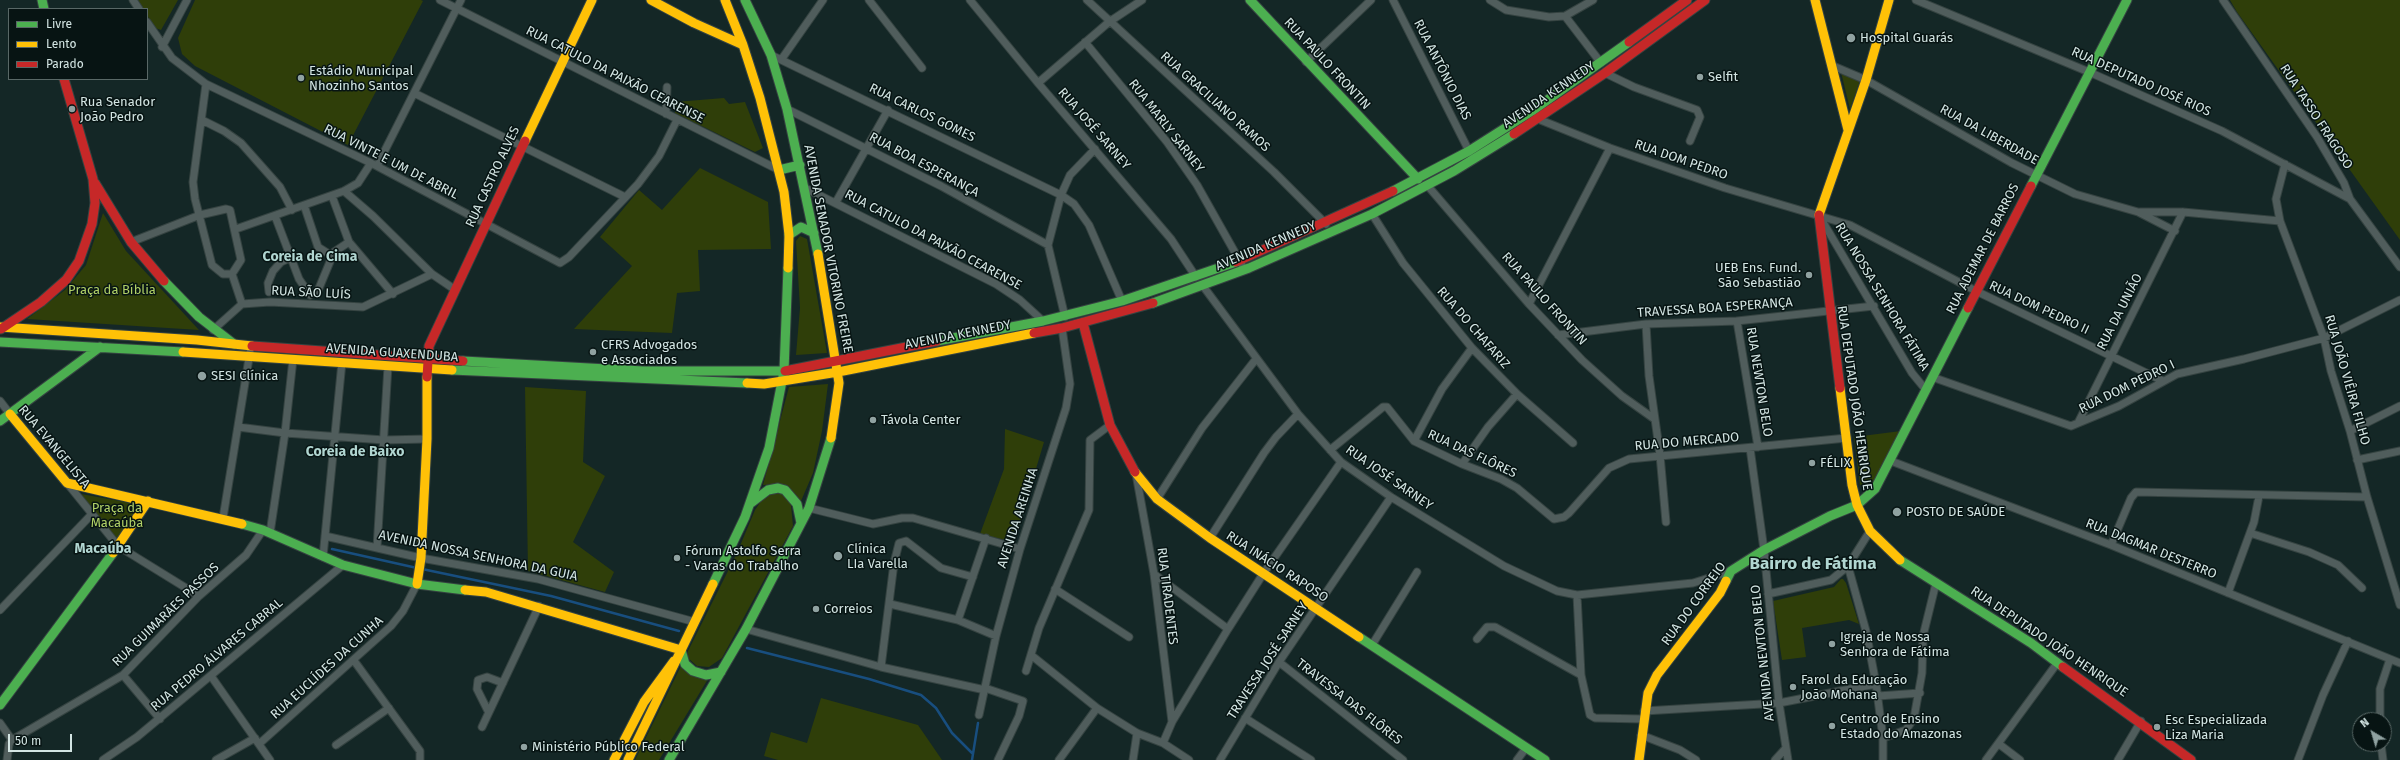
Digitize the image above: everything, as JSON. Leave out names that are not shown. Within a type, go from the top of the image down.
[{"type":"main road","name":"RUA CASTRO ALVES","points":[[417,581],[421,560],[427,439],[427,359],[429,346],[454,290],[592,0]]},
{"type":"main road","points":[[651,0],[700,26],[743,45]]},
{"type":"main road","points":[[628,760],[750,504],[769,448],[784,371],[789,235],[784,192],[780,170],[760,98],[743,45],[725,0]]},
{"type":"main road","name":"AVENIDA SENADOR VITORINO FREIRE","points":[[669,760],[746,629],[808,508],[830,447],[839,383],[814,233],[787,109],[771,55],[745,0]]},
{"type":"main road","name":"RUA PAULO FRONTIN","points":[[1250,0],[1306,62],[1418,179]]},
{"type":"main road","name":"AVENIDA KENNEDY","points":[[784,371],[1065,317],[1122,302],[1240,261],[1326,224],[1418,179],[1469,151],[1532,111],[1601,63],[1686,0]]},
{"type":"main road","name":"AVENIDA KENNEDY","points":[[782,382],[1083,324],[1203,286],[1245,270],[1372,214],[1427,186],[1481,155],[1538,119],[1605,73],[1705,0]]},
{"type":"main road","points":[[1815,0],[1833,66],[1848,130]]},
{"type":"main road","name":"RUA DEPUTADO JOÃO HENRIQUE","points":[[1889,0],[1866,80],[1819,215],[1830,312],[1857,506],[1870,531],[1901,561],[1973,604],[2058,662],[2141,721],[2191,760]]},
{"type":"main road","name":"RUA ADEMAR DE BARROS","points":[[1857,506],[1871,496],[1891,461],[1976,291],[2127,0]]},
{"type":"main road","points":[[1,328],[55,290],[79,261],[87,242],[93,218],[95,198],[93,179],[64,80]]},
{"type":"main road","points":[[780,170],[800,165]]},
{"type":"main road","points":[[93,179],[131,242],[174,293],[213,330],[236,344]]},
{"type":"main road","points":[[789,235],[802,227],[814,233]]},
{"type":"main road","name":"RUA INÁCIO RAPOSO","points":[[1083,324],[1099,389],[1110,425],[1136,474],[1157,499],[1210,538],[1263,574],[1546,760]]},
{"type":"main road","name":"AVENIDA GUAXENDUBA","points":[[1,328],[197,340],[251,346],[427,359],[643,371],[784,371]]},
{"type":"main road","points":[[0,421],[100,347],[104,342],[113,338],[181,342],[197,340]]},
{"type":"main road","name":"AVENIDA GUAXENDUBA","points":[[0,342],[249,356],[492,373],[764,384],[782,382]]},
{"type":"main road","points":[[764,384],[776,393],[779,402]]},
{"type":"main road","name":"RUA EVANGELISTA","points":[[10,414],[67,483]]},
{"type":"main road","points":[[67,483],[223,518],[266,532],[343,565],[417,581],[486,592],[539,606],[680,653],[685,664],[693,671],[706,675],[722,672]]},
{"type":"main road","points":[[750,504],[764,492],[782,489],[788,492],[796,500],[800,511],[801,523]]},
{"type":"main road","points":[[0,705],[118,546],[148,501]]},
{"type":"main road","name":"RUA DO CORREIO","points":[[1639,760],[1641,735],[1648,693],[1657,675],[1711,606],[1731,571],[1764,550],[1830,516],[1857,506]]},
{"type":"main road","points":[[614,760],[654,685],[680,653]]},
{"type":"street","points":[[162,47],[187,0]]},
{"type":"street","name":"RUA CATULO DA PAIXÃO CEARENSE","points":[[440,0],[677,120],[780,170]]},
{"type":"street","points":[[236,229],[332,196],[358,183],[374,165],[414,93],[461,0]]},
{"type":"street","points":[[781,60],[823,0]]},
{"type":"street","points":[[869,0],[922,68]]},
{"type":"street","name":"RUA JOSÉ SARNEY","points":[[970,0],[1038,83],[1171,239],[1196,277]]},
{"type":"street","name":"RUA GRACILIANO RAMOS","points":[[1087,0],[1109,22],[1274,172],[1326,224]]},
{"type":"street","points":[[1038,83],[1109,22],[1142,0]]},
{"type":"street","points":[[1306,62],[1371,0]]},
{"type":"street","name":"RUA ANTÔNIO DIAS","points":[[1393,0],[1469,151]]},
{"type":"street","points":[[1490,0],[1506,10],[1549,17],[1565,16],[1593,0]]},
{"type":"street","name":"RUA DEPUTADO JOSÉ RIOS","points":[[1916,0],[2089,72],[2222,131],[2350,199]]},
{"type":"street","name":"RUA TASSO FRAGOSO","points":[[2223,0],[2317,137],[2344,183],[2350,199],[2400,267]]},
{"type":"street","points":[[1565,16],[1601,63]]},
{"type":"street","name":"RUA VINTE E UM DE ABRIL","points":[[148,24],[162,47],[172,58],[206,84],[374,165],[560,263],[569,257],[648,172],[677,120]]},
{"type":"street","name":"RUA MARLY SARNEY","points":[[1084,42],[1167,142],[1197,185],[1245,270]]},
{"type":"street","name":"RUA CARLOS GOMES","points":[[771,55],[888,110],[1061,195],[1074,204],[1083,215],[1122,302]]},
{"type":"street","name":"RUA DA LIBERDADE","points":[[1833,66],[1866,80],[2036,176],[2075,194],[2138,212],[2174,231]]},
{"type":"street","points":[[1605,73],[1634,87],[1697,110],[1700,117],[1690,142]]},
{"type":"street","points":[[206,84],[193,182],[212,265],[223,274],[232,274]]},
{"type":"street","points":[[666,114],[667,87]]},
{"type":"street","points":[[414,93],[522,148],[625,197]]},
{"type":"street","name":"RUA BOA ESPERANÇA","points":[[787,109],[941,186],[1048,245]]},
{"type":"street","points":[[836,202],[888,110]]},
{"type":"street","name":"RUA DOM PEDRO","points":[[1538,119],[1610,148],[1725,188],[1819,215]]},
{"type":"street","points":[[202,120],[224,130],[241,143],[280,187],[292,210]]},
{"type":"street","points":[[1530,304],[1610,148]]},
{"type":"street","points":[[1065,317],[1048,245],[1061,195],[1077,166],[1095,149]]},
{"type":"street","name":"RUA JOÃO VIÊIRA FILHO","points":[[2285,164],[2276,199],[2280,221],[2324,338],[2331,371],[2400,605]]},
{"type":"street","name":"RUA PAULO FRONTIN","points":[[1427,186],[1558,335],[1622,396],[1653,418]]},
{"type":"street","name":"RUA CATULO DA PAIXÃO CEARENSE","points":[[805,188],[836,202],[996,284],[1020,300],[1043,322]]},
{"type":"street","points":[[344,191],[373,216],[432,274],[454,290]]},
{"type":"street","points":[[332,196],[349,242],[393,294]]},
{"type":"street","points":[[304,205],[318,247],[332,256]]},
{"type":"street","points":[[131,242],[200,215],[226,209],[230,210],[236,229],[242,260],[232,274]]},
{"type":"street","name":"RUA DA LIBERDADE","points":[[2138,212],[2183,212],[2280,221]]},
{"type":"street","name":"RUA DA UNIÃO","points":[[2078,423],[2183,212]]},
{"type":"street","name":"RUA DO CHAFARIZ","points":[[1372,214],[1403,262],[1472,348],[1517,394],[1573,442]]},
{"type":"street","name":"RUA DOM PEDRO II","points":[[1819,215],[1850,225],[1976,291],[2112,355],[2163,381]]},
{"type":"street","name":"RUA NOSSA SENHORA FÁTIMA","points":[[1819,215],[1874,306],[1912,373],[1926,390]]},
{"type":"street","points":[[275,216],[299,279],[314,294],[332,256],[338,248],[349,242]]},
{"type":"street","points":[[269,292],[268,282],[276,266],[290,258]]},
{"type":"street","points":[[213,330],[242,304],[232,274]]},
{"type":"street","name":"RUA SÃO LUÍS","points":[[242,304],[270,302],[357,308],[393,294],[432,274]]},
{"type":"street","name":"RUA JOSÉ SARNEY","points":[[1203,286],[1298,414],[1341,462],[1391,497],[1504,566],[1557,591],[1577,595],[1693,583],[1731,571]]},
{"type":"street","name":"RUA DOM PEDRO I","points":[[1932,377],[2063,425],[2071,426],[2119,406],[2177,374],[2244,359],[2324,338],[2400,300]]},
{"type":"street","name":"TRAVESSA BOA ESPERANÇA","points":[[1558,335],[1646,324],[1737,320],[1830,312],[1874,306]]},
{"type":"street","name":"RUA NEWTON BELO","points":[[1737,320],[1758,447]]},
{"type":"street","points":[[1646,324],[1653,418],[1660,455],[1666,522]]},
{"type":"street","name":"AVENIDA AREINHA","points":[[979,716],[996,636],[1020,549],[1066,408],[1070,384],[1062,328]]},
{"type":"street","points":[[223,518],[251,346]]},
{"type":"street","points":[[1414,440],[1442,389],[1472,348]]},
{"type":"street","points":[[266,532],[285,433],[293,359]]},
{"type":"street","points":[[1157,499],[1202,428],[1256,359]]},
{"type":"street","points":[[323,557],[342,362]]},
{"type":"street","points":[[377,548],[388,366]]},
{"type":"street","points":[[1462,464],[1488,427],[1517,394]]},
{"type":"street","name":"RUA EVANGELISTA","points":[[0,401],[10,414]]},
{"type":"street","name":"RUA DAS FLÔRES","points":[[1330,450],[1386,406],[1414,440],[1462,464],[1500,479],[1517,488],[1554,520]]},
{"type":"street","points":[[2350,432],[2400,406]]},
{"type":"street","points":[[1210,538],[1264,453],[1276,437],[1298,414]]},
{"type":"street","points":[[1026,671],[1039,628],[1089,510],[1090,440],[1110,425]]},
{"type":"street","points":[[238,427],[285,433],[384,440],[427,439]]},
{"type":"street","name":"RUA DO MERCADO","points":[[1554,520],[1564,518],[1605,472],[1616,463],[1629,459],[1847,438]]},
{"type":"street","name":"AVENIDA NEWTON BELO","points":[[1750,448],[1764,550],[1779,703],[1788,760]]},
{"type":"street","points":[[2357,460],[2400,451]]},
{"type":"street","name":"RUA DAGMAR DESTERRO","points":[[1891,461],[2111,545],[2400,663]]},
{"type":"street","points":[[1163,743],[1172,722],[1228,629],[1263,574],[1341,462]]},
{"type":"street","name":"RUA TIRADENTES","points":[[1136,474],[1154,574],[1172,722]]},
{"type":"street","name":"RUA EVANGELISTA","points":[[67,483],[118,546],[199,596]]},
{"type":"street","points":[[2111,545],[2131,498],[2136,492],[2259,496],[2367,497]]},
{"type":"street","points":[[2228,593],[2250,533],[2259,496]]},
{"type":"street","name":"TRAVESSA JOSÉ SARNEY","points":[[1220,760],[1279,662],[1391,497]]},
{"type":"street","points":[[808,508],[873,524],[902,518],[913,518],[1020,549]]},
{"type":"street","points":[[0,610],[92,514]]},
{"type":"street","points":[[1768,594],[1824,583],[1837,576],[1848,566],[1870,531]]},
{"type":"street","name":"RUA GUIMARÃES PASSOS","points":[[12,740],[123,675],[199,596],[246,555],[266,532]]},
{"type":"street","points":[[2250,533],[2309,552],[2338,565],[2362,588]]},
{"type":"street","name":"AVENIDA NOSSA SENHORA DA GUIA","points":[[325,536],[421,560],[538,579],[695,622]]},
{"type":"street","points":[[958,620],[986,538]]},
{"type":"street","points":[[881,668],[894,563],[899,543],[906,541],[941,568],[973,578]]},
{"type":"street","name":"RUA PEDRO ÁLVARES CABRAL","points":[[103,760],[160,719],[343,565]]},
{"type":"street","points":[[1848,566],[1866,631],[1876,684],[1883,738],[1881,759]]},
{"type":"street","points":[[1372,645],[1417,572]]},
{"type":"street","points":[[1154,574],[1228,629]]},
{"type":"street","name":"RUA EUCLÍDES DA CUNHA","points":[[259,744],[333,677],[355,662],[396,621],[411,598],[417,581]]},
{"type":"street","points":[[1883,738],[1900,733],[1910,725],[1920,693],[1923,636],[1936,583]]},
{"type":"street","points":[[1055,589],[1129,637]]},
{"type":"street","points":[[1577,595],[1581,675],[1588,711],[1592,717],[1598,718],[1644,715],[1779,703],[1876,684]]},
{"type":"street","points":[[890,604],[958,620],[996,636]]},
{"type":"street","points":[[482,727],[488,711],[503,683],[539,606]]},
{"type":"street","points":[[1477,639],[1488,627],[1495,627],[1581,675]]},
{"type":"street","points":[[746,629],[881,668],[985,689],[1021,699],[1023,701],[1019,716],[998,760]]},
{"type":"street","points":[[2298,760],[2323,695],[2348,641]]},
{"type":"street","points":[[1031,655],[1097,708],[1137,733],[1163,743],[1189,760]]},
{"type":"street","points":[[2380,712],[2380,689],[2390,659]]},
{"type":"street","points":[[355,662],[420,751],[420,760]]},
{"type":"street","name":"TRAVESSA DAS FLÔRES","points":[[1279,662],[1403,760]]},
{"type":"street","points":[[1986,760],[2058,662]]},
{"type":"street","points":[[123,675],[160,719]]},
{"type":"street","points":[[211,676],[270,760]]},
{"type":"street","points":[[488,711],[477,690],[478,680],[487,677],[503,683]]},
{"type":"street","points":[[1878,696],[1920,693]]},
{"type":"street","points":[[336,745],[388,708]]},
{"type":"street","points":[[1059,760],[1097,708]]},
{"type":"street","points":[[1245,718],[1311,760]]},
{"type":"street","points":[[2118,760],[2141,721]]},
{"type":"street","points":[[0,723],[12,740],[9,744],[7,760]]},
{"type":"street","points":[[1134,760],[1137,733]]},
{"type":"street","points":[[1641,735],[1680,750],[1696,760]]},
{"type":"street","points":[[216,760],[255,738]]},
{"type":"street","points":[[1999,744],[2020,760]]},
{"type":"street","points":[[1517,760],[1526,748]]},
{"type":"street","points":[[1775,760],[1786,749]]},
{"type":"green space","points":[[138,0],[178,0],[161,30],[155,28],[148,17],[148,8],[142,8]]},
{"type":"green space","name":"Estádio Municipal Nhozinho Santos","points":[[195,0],[423,1],[348,145],[195,66],[182,54],[178,38]]},
{"type":"green space","points":[[2230,0],[2400,0],[2400,240],[2237,12]]},
{"type":"green space","points":[[1841,72],[1860,81],[1850,109]]},
{"type":"green space","points":[[724,98],[729,104],[745,102],[763,148],[755,152],[675,113],[675,102]]},
{"type":"green space","points":[[700,168],[768,202],[771,249],[698,250],[700,291],[677,293],[672,333],[574,329],[632,266],[600,237],[639,190],[662,210]]},
{"type":"green space","name":"Praça da Bíblia","points":[[103,213],[126,251],[199,330],[27,319],[65,290],[86,265]]},
{"type":"green space","points":[[800,236],[807,239],[827,353],[796,355],[800,308],[796,241]]},
{"type":"green space","points":[[828,384],[822,431],[813,473],[801,501],[784,484],[763,485],[789,387]]},
{"type":"green space","points":[[525,387],[586,391],[583,462],[605,476],[573,542],[614,572],[605,592],[528,571]]},
{"type":"green space","points":[[1005,429],[1044,442],[1014,542],[980,534],[1004,469]]},
{"type":"green space","points":[[1901,431],[1873,486],[1860,485],[1854,437]]},
{"type":"green space","points":[[774,492],[784,494],[791,505],[793,526],[722,658],[709,667],[697,666],[688,658],[688,651],[737,553],[755,510],[763,498]]},
{"type":"green space","name":"Praça da Macaúba","points":[[81,494],[142,505],[118,541]]},
{"type":"green space","points":[[1841,579],[1843,579],[1846,583],[1859,624],[1849,620],[1802,628],[1806,657],[1782,660],[1773,601],[1834,587]]},
{"type":"green space","points":[[681,666],[692,676],[708,679],[659,760],[635,760]]},
{"type":"green space","points":[[821,698],[918,725],[942,760],[778,760],[764,756],[771,732],[807,743]]},
{"type":"waterway","points":[[332,549],[417,568]]},
{"type":"waterway","points":[[422,569],[551,596],[679,631]]},
{"type":"waterway","points":[[747,648],[869,679],[921,695],[936,708],[952,733],[972,753]]},
{"type":"waterway","points":[[972,760],[978,723]]},
{"type":"traffic: fast","points":[[42,0],[44,8]]},
{"type":"traffic: fast","points":[[745,0],[771,55],[787,109],[818,254]]},
{"type":"traffic: fast","points":[[1250,0],[1418,179]]},
{"type":"traffic: fast","points":[[2031,186],[2127,0]]},
{"type":"traffic: fast","points":[[1393,191],[1469,151],[1532,111],[1629,42]]},
{"type":"traffic: fast","points":[[1153,303],[1249,268],[1372,214],[1454,171],[1514,134]]},
{"type":"traffic: fast","points":[[779,170],[800,165]]},
{"type":"traffic: fast","points":[[789,235],[801,227],[814,233]]},
{"type":"traffic: fast","points":[[937,341],[1043,321],[1122,301],[1236,262]]},
{"type":"traffic: fast","points":[[713,584],[745,517],[769,448],[784,371],[788,268]]},
{"type":"traffic: fast","points":[[164,281],[199,317],[234,344]]},
{"type":"traffic: fast","points":[[1726,581],[1731,571],[1764,550],[1830,516],[1857,505],[1875,489],[1968,308]]},
{"type":"traffic: fast","points":[[0,342],[183,352]]},
{"type":"traffic: fast","points":[[0,421],[100,347]]},
{"type":"traffic: fast","points":[[463,361],[643,371],[785,371]]},
{"type":"traffic: fast","points":[[452,370],[747,383]]},
{"type":"traffic: fast","points":[[669,760],[746,629],[809,508],[831,438]]},
{"type":"traffic: fast","points":[[751,503],[768,490],[778,488],[785,490],[797,504],[801,523]]},
{"type":"traffic: fast","points":[[242,524],[263,530],[343,565],[417,584],[465,590]]},
{"type":"traffic: fast","points":[[0,705],[113,553]]},
{"type":"traffic: fast","points":[[1900,560],[2031,643],[2063,667]]},
{"type":"traffic: fast","points":[[1359,637],[1545,760]]},
{"type":"traffic: fast","points":[[681,650],[685,664],[693,671],[706,675],[721,672]]},
{"type":"traffic: slow","points":[[525,141],[592,0]]},
{"type":"traffic: slow","points":[[651,0],[694,23],[743,45]]},
{"type":"traffic: slow","points":[[725,0],[743,45],[760,98],[784,192],[789,235],[788,268]]},
{"type":"traffic: slow","points":[[1815,0],[1848,130]]},
{"type":"traffic: slow","points":[[1819,215],[1866,80],[1889,0]]},
{"type":"traffic: slow","points":[[818,254],[839,383],[831,438]]},
{"type":"traffic: slow","points":[[0,327],[197,340],[252,346]]},
{"type":"traffic: slow","points":[[747,383],[764,384],[838,372],[1034,333]]},
{"type":"traffic: slow","points":[[183,352],[452,370]]},
{"type":"traffic: slow","points":[[417,584],[421,558],[427,439],[427,377]]},
{"type":"traffic: slow","points":[[1840,388],[1852,485],[1857,505],[1870,531],[1900,560]]},
{"type":"traffic: slow","points":[[10,414],[67,483],[242,524]]},
{"type":"traffic: slow","points":[[1135,472],[1157,499],[1210,538],[1359,637]]},
{"type":"traffic: slow","points":[[113,553],[148,501]]},
{"type":"traffic: slow","points":[[1639,760],[1648,693],[1657,675],[1720,593],[1726,581]]},
{"type":"traffic: slow","points":[[628,760],[713,584]]},
{"type":"traffic: slow","points":[[465,590],[486,592],[681,650]]},
{"type":"traffic: slow","points":[[614,760],[644,702],[674,661]]},
{"type":"traffic: jam","points":[[1629,42],[1687,0]]},
{"type":"traffic: jam","points":[[1514,134],[1605,73],[1705,0]]},
{"type":"traffic: jam","points":[[1,329],[41,302],[66,280],[79,261],[92,224],[95,203],[93,179],[64,80]]},
{"type":"traffic: jam","points":[[427,377],[429,346],[525,141]]},
{"type":"traffic: jam","points":[[95,183],[131,242],[164,281]]},
{"type":"traffic: jam","points":[[1968,308],[2031,186]]},
{"type":"traffic: jam","points":[[1236,262],[1393,191]]},
{"type":"traffic: jam","points":[[1819,215],[1840,388]]},
{"type":"traffic: jam","points":[[1034,333],[1062,328],[1153,303]]},
{"type":"traffic: jam","points":[[1083,323],[1110,425],[1135,472]]},
{"type":"traffic: jam","points":[[785,371],[937,341]]},
{"type":"traffic: jam","points":[[252,346],[463,361]]},
{"type":"traffic: jam","points":[[2063,667],[2191,760]]},
{"type":"place","name":"Hospital Guarás","points":[[1851,38]]},
{"type":"place","name":"Selfit","points":[[1700,77]]},
{"type":"place","name":"Estádio Municipal Nhozinho Santos","points":[[301,78]]},
{"type":"place","name":"Rua Senador João Pedro","points":[[72,109]]},
{"type":"place","name":"UEB Ens. Fund. São Sebastião","points":[[1809,275]]},
{"type":"place","name":"CFRS Advogados e Associados","points":[[593,352]]},
{"type":"place","name":"SESI Clínica","points":[[202,376]]},
{"type":"place","name":"Távola Center","points":[[873,420]]},
{"type":"place","name":"FÉLIX","points":[[1812,463]]},
{"type":"place","name":"POSTO DE SAÚDE","points":[[1897,512]]},
{"type":"place","name":"Clínica LIa Varella","points":[[838,556]]},
{"type":"place","name":"Fórum Astolfo Serra - Varas do Trabalho","points":[[677,558]]},
{"type":"place","name":"Correios","points":[[816,609]]},
{"type":"place","name":"Igreja de Nossa Senhora de Fátima","points":[[1832,644]]},
{"type":"place","name":"Farol da Educação João Mohana","points":[[1793,687]]},
{"type":"place","name":"Centro de Ensino Estado do Amazonas","points":[[1832,726]]},
{"type":"place","name":"Esc Especializada Liza Maria","points":[[2157,727]]},
{"type":"place","name":"Ministério Público Federal","points":[[524,747]]},
{"type":"district","name":"Coreia de Cima","points":[[310,257]]},
{"type":"district","name":"Coreia de Baixo","points":[[355,452]]},
{"type":"district","name":"Macaúba","points":[[103,549]]},
{"type":"district","name":"Bairro de Fátima","points":[[1813,564]]}]
